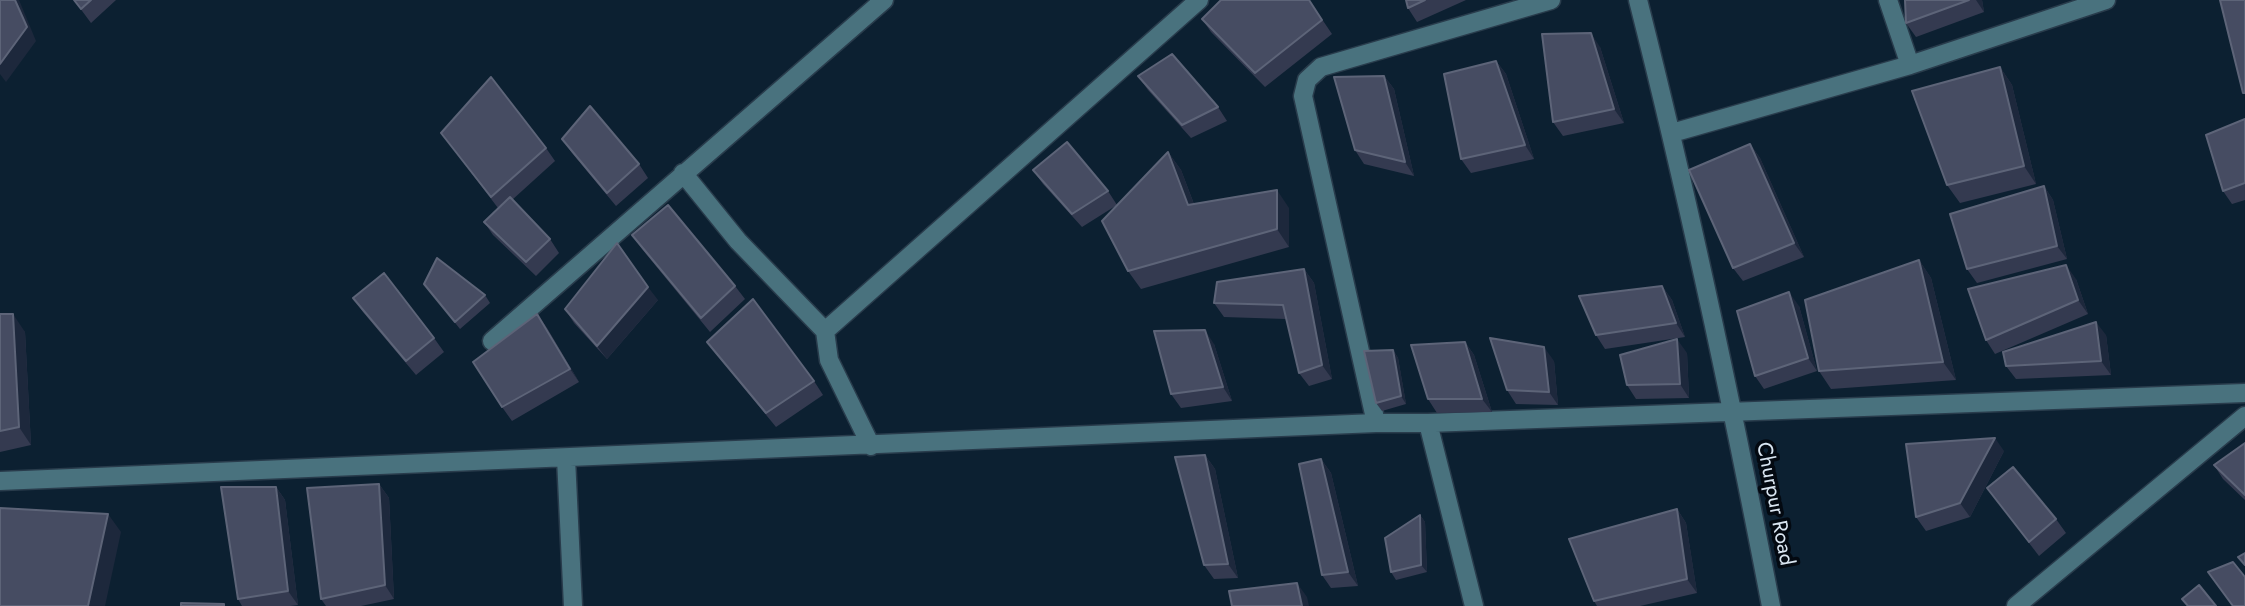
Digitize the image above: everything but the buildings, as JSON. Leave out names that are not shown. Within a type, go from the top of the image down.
[{"type":"street","points":[[492,341],[884,0]]},
{"type":"street","points":[[825,331],[1199,0]]},
{"type":"street","points":[[1377,422],[1303,96],[1307,80],[1321,67],[1551,0]]},
{"type":"street","name":"Churpur Road","points":[[1639,0],[1672,133],[1733,410],[1771,606]]},
{"type":"street","points":[[1888,0],[1910,65]]},
{"type":"street","points":[[1672,133],[1910,65],[2106,0]]},
{"type":"street","points":[[683,173],[738,241],[825,331],[829,360],[871,446]]},
{"type":"street","points":[[0,481],[871,446],[1377,422],[1428,423],[2245,393]]},
{"type":"street","points":[[2016,606],[2034,600],[2245,416]]},
{"type":"street","points":[[1428,423],[1474,606]]},
{"type":"street","points":[[566,458],[573,606]]}]
